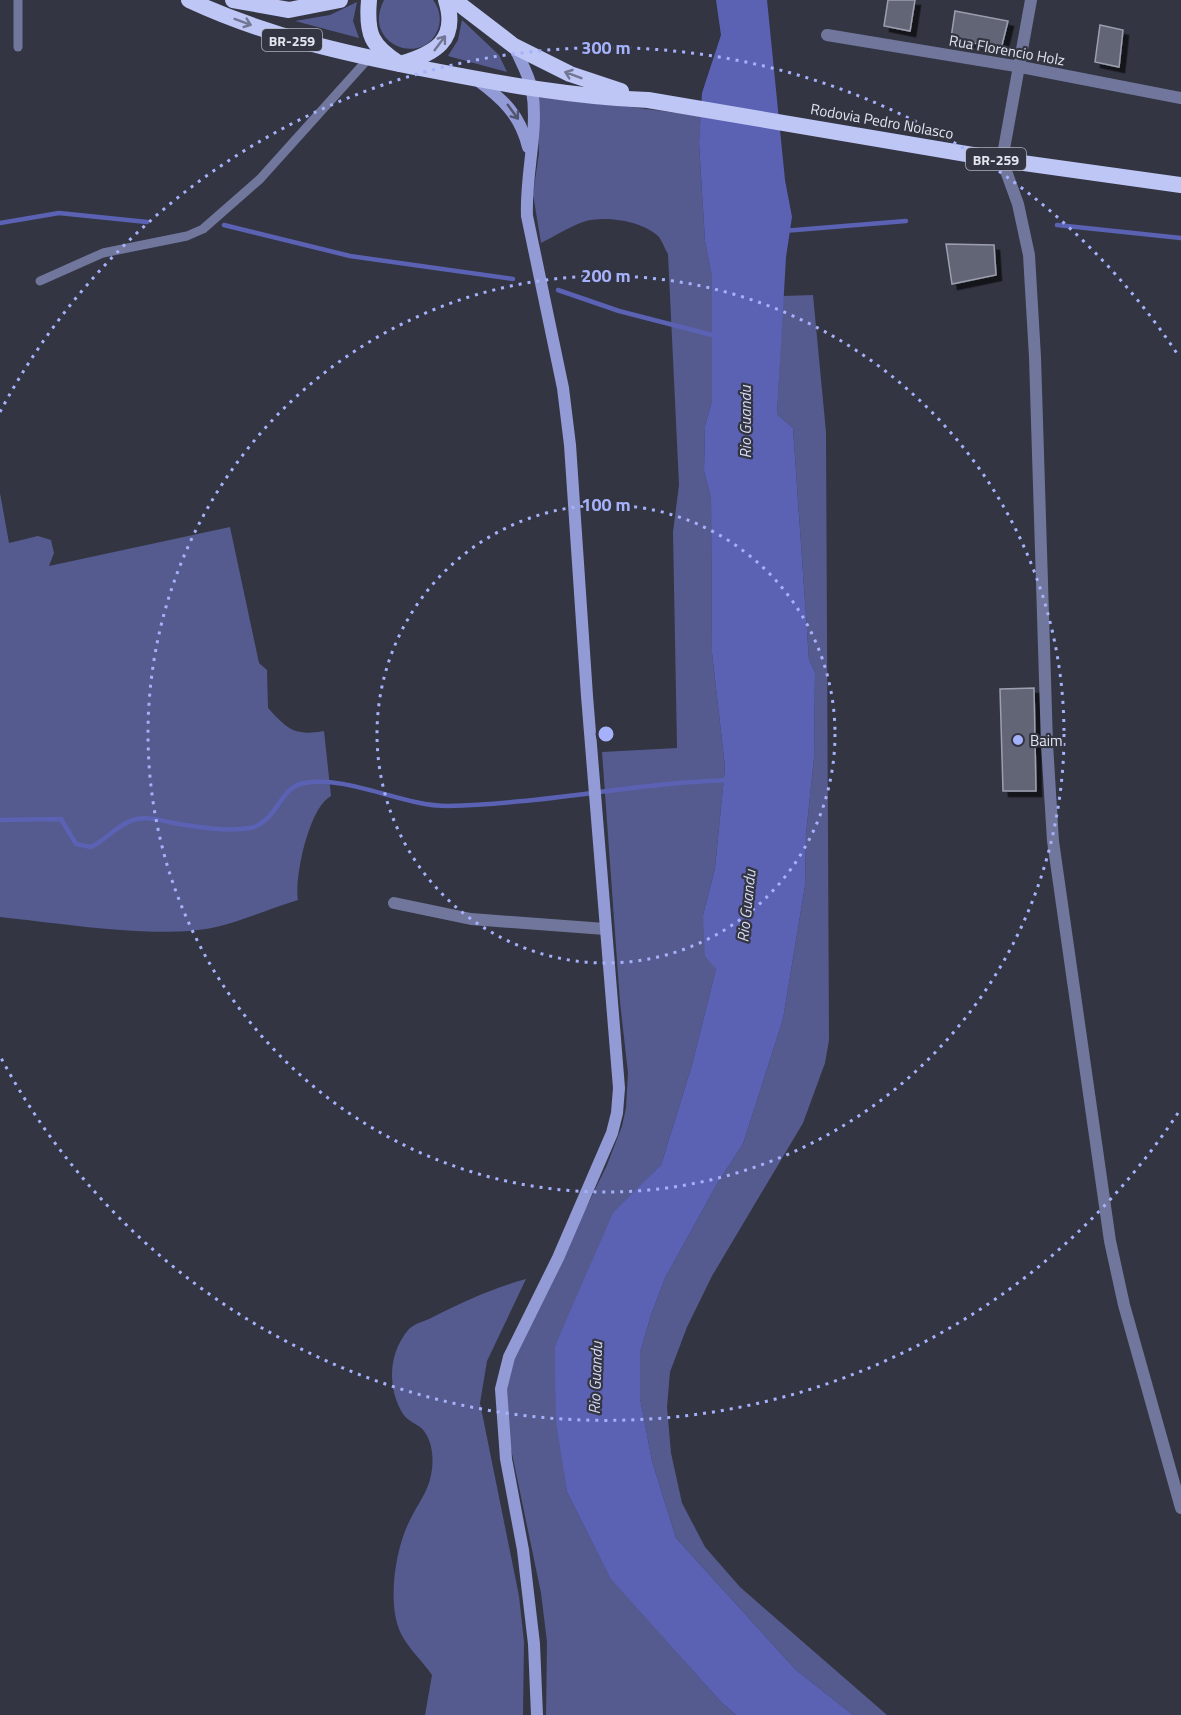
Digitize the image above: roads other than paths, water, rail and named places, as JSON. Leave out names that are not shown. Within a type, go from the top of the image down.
[{"type":"highway","name":"Rodovia Pedro Nolasco","points":[[189,0],[292,40],[368,59],[532,88],[653,100],[1002,160],[1181,185]]},
{"type":"highway","name":"BR-259","points":[[233,0],[289,10],[340,0]]},
{"type":"highway","points":[[369,0],[369,29],[373,40],[378,49],[400,64],[432,53],[442,43],[448,31],[450,18],[446,0]]},
{"type":"highway","name":"Rodovia Pedro Nolasco","points":[[454,0],[514,46],[570,74],[653,100]]},
{"type":"main road","points":[[514,46],[532,88],[533,128],[526,194],[529,232],[563,388],[570,445],[587,696],[616,1048],[617,1113],[612,1133],[558,1258],[509,1357],[501,1389],[506,1459],[523,1550],[534,1644],[537,1715]]},
{"type":"main road","points":[[476,79],[503,99],[514,112],[525,133],[530,158]]},
{"type":"street","points":[[1031,0],[1021,67],[1002,160],[1018,204],[1029,255],[1035,357],[1047,744],[1058,886],[1110,1241],[1124,1305],[1181,1508]]},
{"type":"street","name":"Rua Florencio Holz","points":[[827,35],[1021,67],[1181,98]]},
{"type":"street","points":[[394,903],[471,919],[605,928]]},
{"type":"lane","points":[[18,0],[18,47]]},
{"type":"lane","points":[[40,281],[103,253],[187,236],[203,229],[260,179],[368,59]]},
{"type":"water","name":"Rio Guandu","points":[[716,0],[767,0],[785,180],[792,217],[786,257],[777,414],[793,428],[809,660],[815,672],[814,758],[806,834],[805,886],[783,1019],[743,1144],[717,1184],[665,1278],[651,1315],[640,1353],[640,1398],[652,1461],[676,1538],[795,1669],[853,1715],[736,1715],[722,1703],[611,1579],[567,1492],[556,1421],[555,1346],[613,1213],[661,1165],[692,1065],[716,969],[705,956],[703,915],[715,868],[725,767],[712,653],[711,498],[704,471],[705,426],[712,401],[712,276],[705,241],[699,143],[702,93],[721,35]]},
{"type":"waterway","points":[[0,223],[59,213],[147,222]]},
{"type":"waterway","points":[[783,231],[906,221]]},
{"type":"waterway","points":[[224,225],[350,256],[513,279]]},
{"type":"waterway","points":[[1057,225],[1181,238]]},
{"type":"waterway","points":[[558,290],[619,311],[716,336]]},
{"type":"waterway","points":[[0,820],[61,819],[76,844],[91,847],[127,822],[143,818],[212,828],[250,828],[259,825],[272,813],[289,791],[304,783],[339,783],[430,805],[448,806],[518,802],[659,785],[729,780]]},
{"type":"place","name":"Baim","points":[[1018,740]]}]
